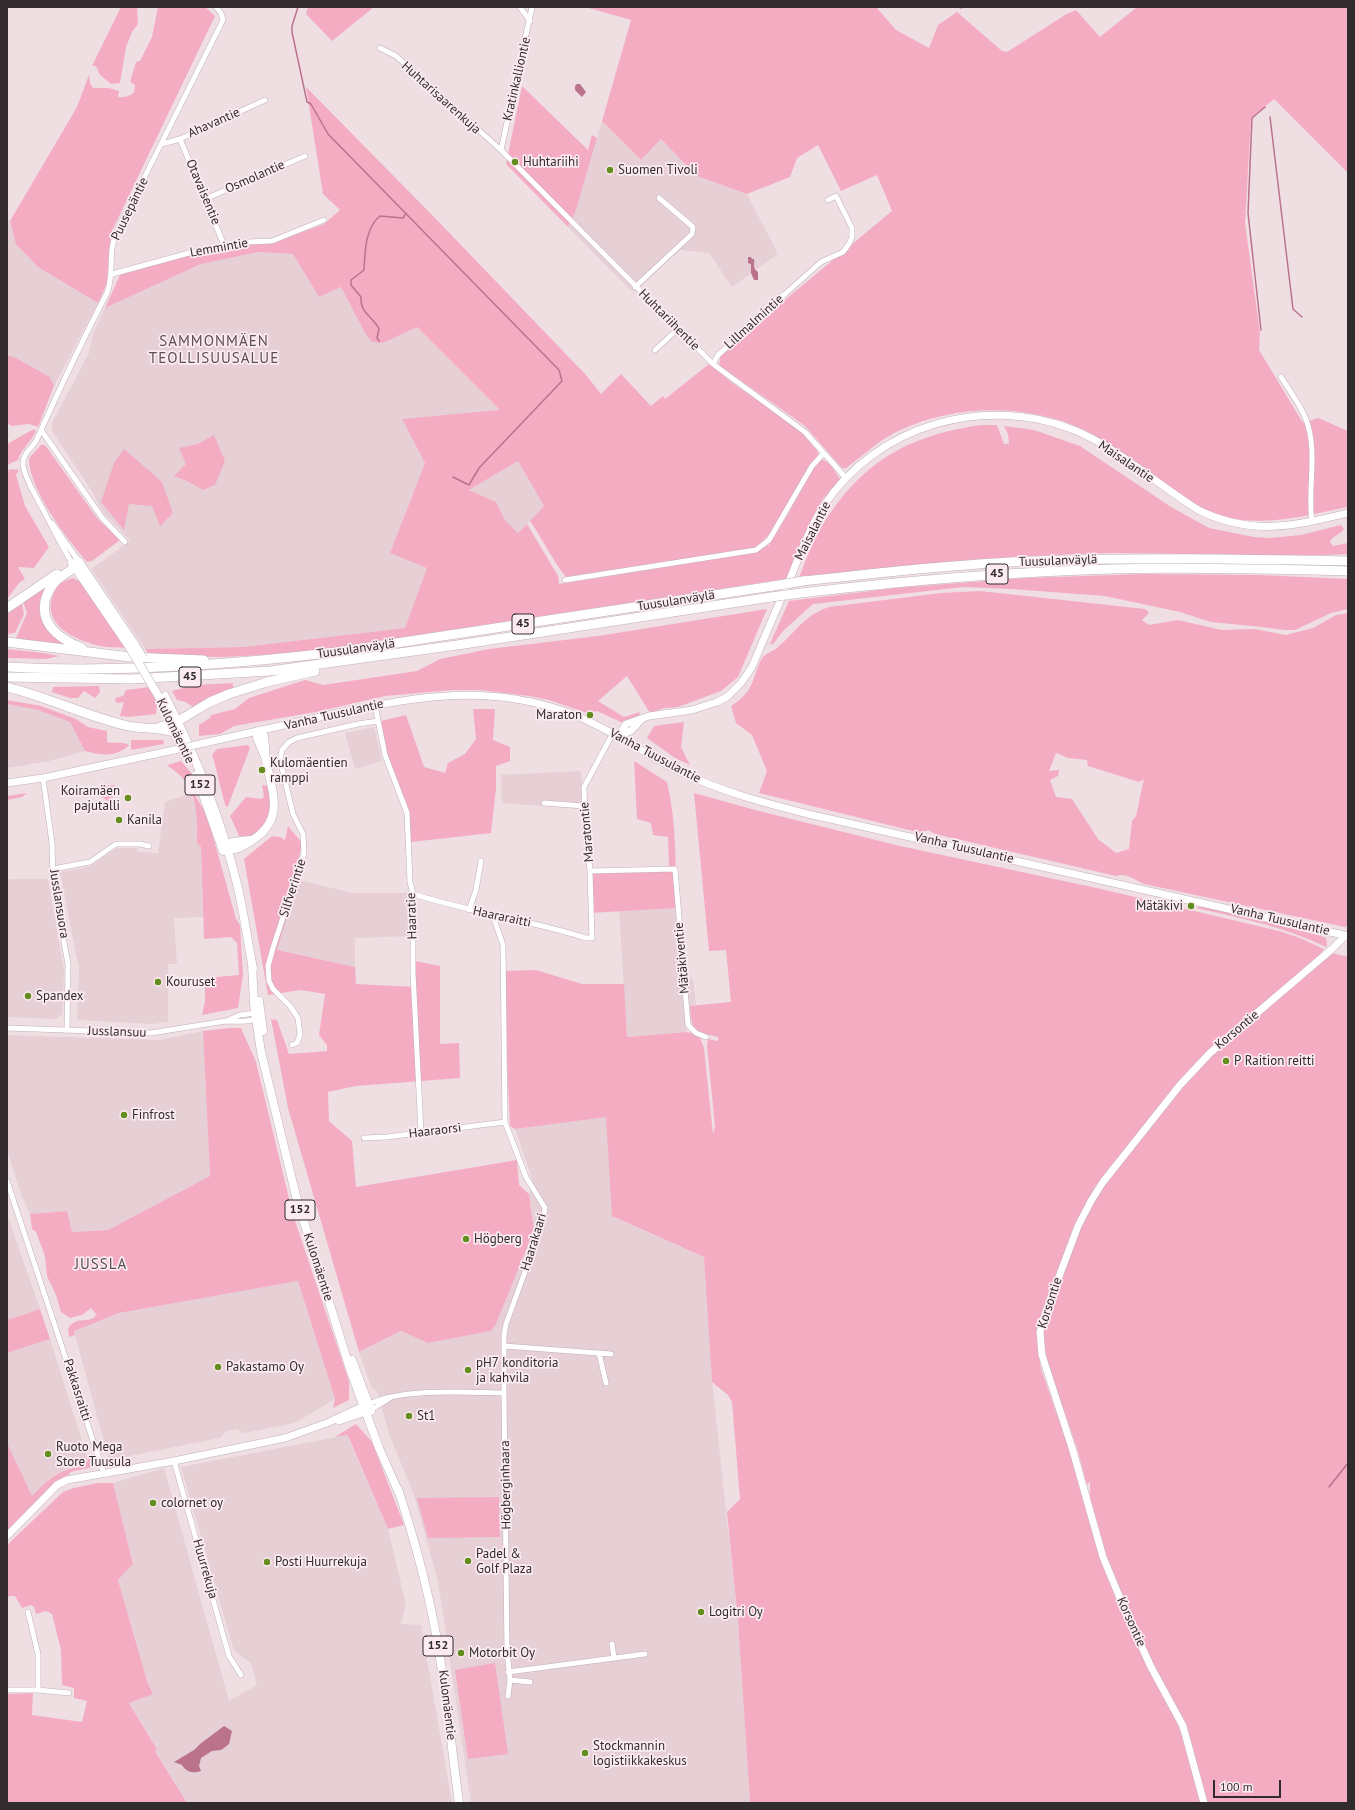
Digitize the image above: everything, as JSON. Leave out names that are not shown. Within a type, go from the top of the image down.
[{"type":"highway","name":"Tuusulanväylä","points":[[7,667],[130,669],[273,660],[338,652],[803,581],[897,571],[1032,561],[1193,558],[1348,561]]},
{"type":"highway","points":[[7,608],[75,564]]},
{"type":"highway","points":[[75,564],[52,586],[45,604],[45,616],[50,627],[62,639],[84,649],[105,654]]},
{"type":"highway","name":"Tuusulanväylä","points":[[7,677],[97,679],[182,677],[270,671],[371,658],[771,597],[898,582],[966,576],[1113,569],[1193,568],[1348,571]]},
{"type":"highway","points":[[7,642],[159,659],[243,658],[273,660]]},
{"type":"highway","points":[[154,729],[176,722],[210,702],[252,686],[371,658]]},
{"type":"highway","points":[[7,687],[44,697],[123,725],[143,729],[171,730],[178,734]]},
{"type":"main road","name":"Maisalantie","points":[[616,735],[624,725],[642,718],[705,707],[726,697],[741,683],[752,666],[815,522],[830,497],[846,478],[889,443],[916,430],[945,420],[973,416],[1014,416],[1053,423],[1087,436],[1185,502],[1214,518],[1240,525],[1266,528],[1291,526],[1348,513]]},
{"type":"main road","name":"Kulomäentie","points":[[75,564],[132,645],[176,722],[210,793],[238,886],[252,963],[257,1016],[273,1097],[296,1196],[336,1320],[350,1369],[367,1408],[399,1493],[421,1566],[442,1667],[459,1803]]},
{"type":"main road","name":"Vanha Tuusulantie","points":[[7,783],[43,778],[408,699],[448,695],[499,696],[535,703],[572,714],[616,735],[681,772],[721,790],[750,799],[808,814],[1347,935]]},
{"type":"main road","name":"Kulomäentie","points":[[176,722],[178,734],[226,848]]},
{"type":"main road","points":[[226,848],[238,848],[254,839],[269,825],[275,809],[274,795],[266,759],[257,738],[259,731]]},
{"type":"main road","name":"Korsontie","points":[[1204,1803],[1183,1726],[1151,1667],[1103,1557],[1073,1451],[1042,1355],[1040,1332],[1045,1314],[1078,1226],[1103,1182],[1180,1085],[1210,1053],[1332,950],[1347,935]]},
{"type":"main road","points":[[7,1536],[60,1484],[67,1480],[174,1461],[285,1438],[367,1408]]},
{"type":"street","name":"Puusepäntie","points":[[75,564],[57,529],[48,520],[28,480],[23,466],[26,453],[36,441],[107,293],[112,274],[112,251],[115,234],[162,144],[223,20],[221,13],[216,7]]},
{"type":"street","points":[[520,7],[530,20]]},
{"type":"street","name":"Kratinkalliontie","points":[[501,150],[532,7]]},
{"type":"street","name":"Huhtarisaarenkuja","points":[[380,48],[396,56],[501,150]]},
{"type":"street","name":"Ahavantie","points":[[162,144],[180,139],[265,100]]},
{"type":"street","name":"Otavaisentie","points":[[180,139],[224,245]]},
{"type":"street","name":"Huhtariihentie","points":[[501,150],[635,287],[713,364],[797,425],[846,478]]},
{"type":"street","name":"Osmolantie","points":[[206,199],[306,156]]},
{"type":"street","name":"Lillmalmintie","points":[[713,364],[718,355],[733,342],[744,328],[785,294],[798,281],[821,262],[842,252],[852,237],[852,228],[836,196],[828,200]]},
{"type":"street","points":[[635,287],[692,234],[693,227],[659,198]]},
{"type":"street","name":"Lemmintie","points":[[112,274],[188,253],[224,245],[272,241],[324,220]]},
{"type":"street","points":[[655,350],[678,329]]},
{"type":"street","points":[[1281,377],[1305,416],[1309,431],[1311,449],[1310,511],[1312,522]]},
{"type":"street","points":[[40,430],[103,519],[125,542]]},
{"type":"street","points":[[565,580],[756,550],[769,540],[812,466],[824,453]]},
{"type":"street","name":"Haaratie","points":[[375,705],[385,755],[407,812],[410,882],[413,894],[413,973],[421,1132]]},
{"type":"street","name":"Silfverintie","points":[[292,1045],[297,1043],[300,1036],[298,1018],[290,1006],[273,989],[269,981],[268,966],[304,853],[303,834],[293,814],[282,776],[280,760],[282,750],[289,742],[297,738],[378,721]]},
{"type":"street","name":"Maratontie","points":[[592,938],[590,871],[584,806],[584,787],[587,779],[616,735]]},
{"type":"street","name":"Jusslansuora","points":[[43,778],[52,843],[53,881],[68,964],[67,1031]]},
{"type":"street","points":[[544,803],[584,806]]},
{"type":"street","points":[[53,869],[90,862],[116,844],[140,844],[149,846]]},
{"type":"street","points":[[469,910],[476,890],[481,861]]},
{"type":"street","name":"Mätäkiventie","points":[[590,871],[675,869],[688,1025],[696,1033],[706,1037]]},
{"type":"street","name":"Haararaitti","points":[[413,894],[469,910],[492,913],[586,938],[592,938]]},
{"type":"street","name":"Haarakaari","points":[[492,913],[503,945],[505,1122],[526,1177],[545,1208],[542,1226],[506,1324],[504,1346],[504,1393]]},
{"type":"street","name":"Jusslansuu","points":[[7,1028],[151,1033],[226,1021],[240,1016],[257,1016]]},
{"type":"street","name":"Haaraorsi","points":[[364,1138],[387,1137],[505,1122]]},
{"type":"street","name":"Pakkasraitti","points":[[7,1181],[104,1474]]},
{"type":"street","points":[[504,1346],[612,1354]]},
{"type":"street","points":[[599,1353],[606,1383]]},
{"type":"street","points":[[367,1408],[391,1398],[420,1393],[504,1393]]},
{"type":"street","name":"Högberginhaara","points":[[504,1393],[508,1672],[510,1680]]},
{"type":"street","name":"Huurrekuja","points":[[174,1461],[229,1656],[241,1675]]},
{"type":"street","points":[[28,1612],[38,1654],[38,1690]]},
{"type":"street","points":[[612,1644],[614,1658]]},
{"type":"street","points":[[508,1672],[645,1654]]},
{"type":"street","points":[[508,1696],[510,1680],[530,1682]]},
{"type":"street","points":[[7,1690],[38,1690],[69,1693]]},
{"type":"shaded area","points":[[121,7],[137,7],[138,24],[132,32],[126,47],[120,83],[111,84],[100,75],[96,66],[92,66]]},
{"type":"shaded area","points":[[158,7],[205,7],[215,16],[111,233],[107,283],[98,303],[38,267],[16,244],[10,221],[77,107],[89,75],[90,83],[93,88],[109,88],[119,91],[118,97],[134,93],[135,85],[130,82],[136,62],[140,61],[152,37]]},
{"type":"shaded area","points":[[308,7],[374,7],[332,41],[306,14]]},
{"type":"shaded area","points":[[585,7],[876,7],[896,30],[929,48],[938,25],[957,12],[1002,51],[1007,52],[1065,15],[1076,10],[1100,37],[1137,7],[1348,7],[1348,173],[1274,99],[1251,118],[1245,223],[1260,333],[1259,350],[1303,423],[1318,418],[1348,431],[1348,507],[1304,516],[1259,521],[1229,518],[1217,515],[1195,504],[1107,443],[1078,427],[1048,417],[1005,411],[984,410],[962,412],[920,422],[893,434],[846,468],[842,468],[805,426],[719,365],[721,353],[892,211],[877,175],[841,191],[818,145],[797,158],[790,177],[747,194],[697,176],[661,139],[641,160],[602,121],[631,20]]},
{"type":"shaded area","points":[[580,84],[586,92],[582,97],[575,90],[575,86]]},
{"type":"shaded area","points":[[522,86],[588,150],[592,135],[597,138],[575,213],[568,227],[506,164]]},
{"type":"shaded area","points":[[306,87],[586,375],[601,394],[621,374],[651,406],[663,396],[665,399],[709,364],[731,382],[794,426],[818,452],[818,457],[773,530],[756,548],[566,577],[556,564],[530,521],[544,506],[518,461],[469,490],[496,502],[505,520],[518,533],[527,524],[558,576],[559,584],[752,553],[769,545],[788,514],[813,467],[822,459],[830,464],[840,479],[837,485],[822,500],[817,509],[786,579],[333,648],[280,654],[223,657],[150,656],[145,649],[243,647],[405,628],[427,568],[390,553],[425,463],[402,419],[500,410],[417,327],[383,343],[372,342],[365,333],[341,287],[319,297],[293,254],[259,252],[201,264],[105,308],[120,275],[203,251],[243,244],[275,242],[324,224],[340,210],[323,194]]},
{"type":"shaded area","points":[[602,121],[641,160],[661,139],[697,176],[747,194],[778,254],[732,287],[709,253],[680,250],[634,292],[630,290],[568,227],[575,213]]},
{"type":"shaded area","points":[[7,220],[10,221],[11,228],[38,267],[98,303],[54,386],[50,377],[16,358],[7,355]]},
{"type":"shaded area","points":[[259,252],[293,254],[319,297],[341,287],[365,333],[383,343],[417,327],[501,411],[402,419],[425,463],[390,553],[428,568],[405,628],[243,647],[145,649],[91,569],[130,541],[102,511],[91,490],[52,431],[52,423],[89,353],[93,334],[105,308],[201,264]]},
{"type":"shaded area","points":[[748,257],[754,259],[754,268],[758,272],[758,280],[754,280],[751,273],[751,264],[748,263]]},
{"type":"shaded area","points":[[7,355],[16,358],[50,377],[54,386],[38,427],[29,424],[11,426],[7,422]]},
{"type":"shaded area","points":[[982,425],[997,425],[1004,444],[1009,444],[1008,434],[1004,426],[1034,430],[1080,446],[1171,507],[1209,528],[1254,537],[1270,538],[1301,535],[1341,525],[1344,529],[1330,542],[1333,546],[1348,543],[1348,554],[1289,556],[1112,553],[1073,554],[955,562],[799,578],[805,561],[821,527],[846,493],[862,476],[879,462],[896,451],[916,442],[958,429]]},
{"type":"shaded area","points":[[34,429],[36,431],[32,439],[21,452],[18,460],[7,465],[7,444]]},
{"type":"shaded area","points":[[214,435],[225,461],[215,485],[203,490],[174,476],[186,464],[179,448],[198,444]]},
{"type":"shaded area","points":[[41,445],[45,445],[97,518],[120,540],[92,561],[87,562],[69,540],[50,513],[35,484],[30,470],[29,458]]},
{"type":"shaded area","points":[[124,449],[162,482],[173,513],[160,526],[152,506],[129,504],[124,530],[101,502],[114,463]]},
{"type":"shaded area","points":[[518,461],[544,506],[518,533],[505,520],[496,502],[469,490]]},
{"type":"shaded area","points":[[11,469],[19,470],[16,475],[25,506],[49,547],[34,568],[18,567],[25,579],[20,582],[7,599],[7,471]]},
{"type":"shaded area","points":[[1143,574],[1259,575],[1348,579],[1348,609],[1331,613],[1295,630],[1285,630],[1211,622],[1180,612],[1105,596],[963,587],[813,604],[783,631],[773,644],[770,644],[789,601],[895,588],[1024,578]]},
{"type":"shaded area","points":[[73,578],[84,584],[127,648],[104,647],[78,639],[62,629],[56,622],[52,614],[51,605],[53,595],[60,584]]},
{"type":"shaded area","points":[[50,581],[44,617],[76,648],[16,638],[27,613],[23,601]]},
{"type":"shaded area","points":[[980,591],[1145,609],[1149,613],[1142,620],[1149,625],[1178,620],[1222,630],[1254,629],[1286,635],[1313,628],[1336,615],[1348,613],[1348,925],[1345,927],[1144,884],[1123,875],[1116,876],[935,834],[928,830],[921,833],[759,793],[767,771],[752,735],[736,723],[731,706],[739,701],[748,690],[762,658],[784,642],[806,619],[829,607],[941,593]],"holes":[[[1056,753],[1068,758],[1087,760],[1088,766],[1139,782],[1144,779],[1136,816],[1132,821],[1129,849],[1116,853],[1098,839],[1072,799],[1056,797],[1050,780],[1058,776],[1059,770],[1049,771]]]},
{"type":"shaded area","points":[[22,604],[24,614],[15,633],[7,634],[7,614]]},
{"type":"shaded area","points":[[767,609],[738,677],[721,691],[678,707],[664,708],[650,713],[627,676],[598,701],[624,717],[639,712],[640,715],[623,723],[597,711],[587,713],[549,700],[529,696],[480,690],[452,690],[385,696],[316,712],[234,726],[220,734],[199,736],[199,725],[210,718],[211,715],[235,709],[249,698],[305,680],[323,685],[417,671],[440,659],[489,649],[598,636]]},
{"type":"shaded area","points":[[7,649],[59,656],[46,659],[7,658]]},
{"type":"shaded area","points":[[233,683],[233,688],[208,698],[193,707],[186,702],[177,700],[172,691],[195,685]]},
{"type":"shaded area","points":[[99,686],[100,692],[95,698],[84,691],[78,698],[70,698],[52,692],[53,687]]},
{"type":"shaded area","points":[[150,687],[157,702],[156,714],[128,717],[120,716],[124,702],[116,703],[115,698],[123,696],[126,690]]},
{"type":"shaded area","points":[[7,700],[41,706],[76,719],[88,727],[107,731],[107,742],[124,743],[129,745],[114,754],[97,754],[85,751],[70,722],[38,710],[7,704]]},
{"type":"shaded area","points":[[7,704],[38,710],[70,722],[85,751],[49,761],[7,768]]},
{"type":"shaded area","points":[[473,709],[495,709],[493,740],[510,747],[510,761],[496,766],[496,789],[491,833],[411,842],[409,810],[387,756],[381,721],[406,715],[424,767],[445,773],[448,763],[465,754],[476,739]]},
{"type":"shaded area","points":[[684,722],[681,747],[690,765],[675,758],[647,738],[654,726]]},
{"type":"shaded area","points":[[374,727],[382,761],[355,769],[345,733]]},
{"type":"shaded area","points":[[131,740],[163,740],[164,744],[131,750]]},
{"type":"shaded area","points":[[248,745],[250,748],[228,806],[226,807],[212,755],[217,749]]},
{"type":"shaded area","points":[[181,761],[192,774],[191,789],[207,815],[236,919],[240,925],[243,975],[238,1008],[202,1015],[205,1001],[205,978],[239,975],[237,943],[231,937],[204,939],[201,847],[197,843],[195,804],[186,782],[167,765]]},
{"type":"shaded area","points":[[634,761],[667,782],[674,829],[677,908],[590,913],[588,869],[669,867],[668,837],[653,835],[651,823],[637,819]]},
{"type":"shaded area","points":[[581,771],[583,809],[502,803],[501,775]]},
{"type":"shaded area","points":[[115,785],[116,794],[109,802],[99,795],[98,787]]},
{"type":"shaded area","points":[[262,785],[267,786],[271,800],[270,814],[265,825],[257,833],[246,838],[240,838],[230,816],[246,797],[261,799],[264,797]]},
{"type":"shaded area","points":[[27,793],[22,797],[7,800],[7,796]]},
{"type":"shaded area","points":[[191,793],[196,810],[197,843],[201,847],[203,917],[174,918],[177,964],[168,964],[168,1022],[153,1024],[77,1020],[79,969],[60,872],[84,868],[92,865],[117,848],[137,848],[138,852],[158,853],[165,802]]},
{"type":"shaded area","points":[[694,793],[755,810],[900,846],[1101,889],[1279,931],[1300,938],[1324,949],[1314,962],[1209,1053],[1096,1185],[1083,1209],[1037,1330],[1037,1343],[1041,1369],[1069,1449],[1103,1567],[1145,1663],[1173,1714],[1183,1738],[1200,1803],[750,1803],[738,1621],[727,1512],[740,1499],[732,1402],[728,1395],[712,1382],[704,1257],[612,1216],[606,1117],[515,1129],[510,1126],[503,971],[536,970],[582,984],[624,984],[627,1037],[687,1032],[699,1035],[704,1048],[713,1134],[715,1127],[707,1045],[708,1039],[718,1041],[718,1037],[704,1034],[696,1029],[693,1025],[690,1006],[731,1002],[726,950],[709,951]]},
{"type":"shaded area","points":[[288,826],[302,843],[292,879],[298,880],[277,950],[355,967],[356,984],[415,987],[415,961],[440,966],[440,1044],[459,1043],[460,1078],[356,1086],[328,1092],[329,1121],[352,1141],[356,1187],[517,1160],[519,1185],[529,1194],[534,1230],[496,1324],[491,1331],[428,1343],[401,1331],[359,1352],[288,1108],[271,1019],[277,1020],[289,1054],[327,1051],[327,1045],[319,1035],[325,994],[301,990],[268,995],[244,859],[272,836],[280,837],[285,840]]},
{"type":"shaded area","points":[[48,879],[64,970],[62,1014],[56,1019],[7,1017],[7,880]]},
{"type":"shaded area","points":[[298,880],[353,893],[409,893],[410,936],[355,938],[355,967],[276,950]]},
{"type":"shaded area","points":[[677,908],[681,954],[685,954],[687,976],[693,980],[696,1005],[685,1007],[687,1032],[627,1037],[619,911]]},
{"type":"shaded area","points":[[1196,908],[1210,908],[1321,936],[1326,938],[1327,945],[1326,947],[1295,934],[1262,924]]},
{"type":"shaded area","points":[[1332,953],[1348,957],[1348,1803],[1206,1803],[1184,1725],[1140,1636],[1106,1555],[1090,1499],[1090,1481],[1087,1485],[1077,1448],[1045,1356],[1042,1336],[1045,1320],[1080,1228],[1092,1203],[1105,1184],[1152,1122],[1210,1054]]},
{"type":"shaded area","points":[[241,1028],[256,1062],[293,1215],[349,1381],[349,1400],[333,1408],[335,1399],[298,1281],[119,1313],[74,1331],[75,1335],[69,1337],[68,1329],[74,1322],[91,1319],[95,1317],[96,1314],[91,1308],[82,1315],[70,1318],[61,1312],[56,1295],[47,1276],[45,1256],[36,1232],[32,1229],[30,1214],[67,1211],[72,1232],[108,1230],[210,1176],[203,1031]]},
{"type":"shaded area","points":[[203,1031],[210,1176],[108,1230],[72,1232],[66,1211],[30,1214],[21,1194],[7,1150],[7,1035],[159,1040]]},
{"type":"shaded area","points":[[606,1116],[615,1218],[704,1257],[712,1382],[738,1621],[750,1803],[471,1803],[438,1581],[414,1495],[389,1434],[377,1391],[372,1389],[359,1352],[401,1331],[428,1343],[491,1331],[496,1324],[534,1230],[529,1194],[533,1182],[515,1129]]},
{"type":"shaded area","points":[[7,1214],[40,1309],[7,1320]]},
{"type":"shaded area","points":[[298,1281],[335,1399],[295,1423],[244,1433],[236,1429],[226,1431],[220,1438],[109,1460],[74,1331],[119,1313]]},
{"type":"shaded area","points":[[40,1309],[50,1339],[7,1353],[7,1320]]},
{"type":"shaded area","points":[[50,1339],[88,1460],[84,1466],[67,1469],[52,1476],[32,1497],[7,1443],[7,1353]]},
{"type":"shaded area","points":[[356,1424],[372,1442],[404,1525],[388,1529],[349,1438],[347,1435],[335,1437]]},
{"type":"shaded area","points":[[347,1435],[388,1529],[406,1605],[401,1624],[421,1625],[452,1803],[187,1803],[155,1750],[157,1748],[129,1702],[153,1693],[147,1681],[118,1580],[133,1563],[113,1483],[164,1468],[229,1701],[257,1685],[251,1663],[234,1651],[181,1467]]},
{"type":"shaded area","points":[[7,1443],[32,1496],[54,1476],[66,1470],[83,1466],[88,1458],[91,1457],[93,1467],[70,1472],[70,1474],[58,1480],[7,1532]]},
{"type":"shaded area","points":[[98,1483],[113,1483],[133,1564],[118,1580],[147,1681],[153,1694],[129,1703],[157,1749],[155,1751],[187,1803],[7,1803],[7,1694],[33,1693],[32,1715],[82,1722],[87,1701],[74,1698],[74,1688],[62,1685],[61,1650],[52,1614],[46,1611],[36,1614],[34,1607],[31,1605],[22,1608],[15,1596],[10,1596],[7,1598],[7,1545],[63,1492]]},
{"type":"shaded area","points":[[499,1497],[500,1537],[428,1538],[417,1498]]},
{"type":"shaded area","points":[[495,1663],[508,1754],[468,1759],[455,1670]]},
{"type":"shaded area","points":[[224,1726],[232,1731],[229,1744],[221,1750],[212,1751],[201,1758],[199,1766],[201,1771],[190,1772],[182,1765],[174,1762],[194,1750]]},
{"type":"waterway","points":[[298,7],[292,26],[292,32],[307,102],[311,104],[328,134],[559,370],[562,381],[479,468],[469,485],[453,477]]},
{"type":"waterway","points":[[1261,330],[1248,213],[1252,118],[1265,107]]},
{"type":"waterway","points":[[1270,117],[1293,309],[1302,317]]},
{"type":"waterway","points":[[379,341],[377,338],[379,329],[365,311],[361,303],[361,297],[351,285],[351,280],[364,270],[367,241],[371,227],[375,221],[380,216],[403,218],[406,213]]},
{"type":"waterway","points":[[1329,1487],[1348,1463]]},
{"type":"place","name":"Huhtariihi","points":[[515,162]]},
{"type":"place","name":"Suomen Tivoli","points":[[610,170]]},
{"type":"place","name":"Maraton","points":[[590,715]]},
{"type":"place","name":"Kulomäentien ramppi","points":[[262,770]]},
{"type":"place","name":"Koiramäen pajutalli","points":[[128,798]]},
{"type":"place","name":"Kanila","points":[[119,820]]},
{"type":"place","name":"Mätäkivi","points":[[1191,906]]},
{"type":"place","name":"Kouruset","points":[[158,982]]},
{"type":"place","name":"Spandex","points":[[28,996]]},
{"type":"place","name":"P Raition reitti","points":[[1226,1061]]},
{"type":"place","name":"Finfrost","points":[[124,1115]]},
{"type":"place","name":"Högberg","points":[[466,1239]]},
{"type":"place","name":"Pakastamo Oy","points":[[218,1367]]},
{"type":"place","name":"pH7 konditoria ja kahvila","points":[[468,1370]]},
{"type":"place","name":"St1","points":[[409,1416]]},
{"type":"place","name":"Ruoto Mega Store Tuusula","points":[[48,1454]]},
{"type":"place","name":"colornet oy","points":[[153,1503]]},
{"type":"place","name":"Padel & Golf Plaza","points":[[468,1561]]},
{"type":"place","name":"Posti Huurrekuja","points":[[267,1562]]},
{"type":"place","name":"Logitri Oy","points":[[701,1612]]},
{"type":"place","name":"Motorbit Oy","points":[[461,1653]]},
{"type":"place","name":"Stockmannin logistiikkakeskus","points":[[585,1753]]},
{"type":"district","name":"SAMMONMÄEN TEOLLISUUSALUE","points":[[214,350]]},
{"type":"district","name":"JUSSLA","points":[[101,1265]]}]
